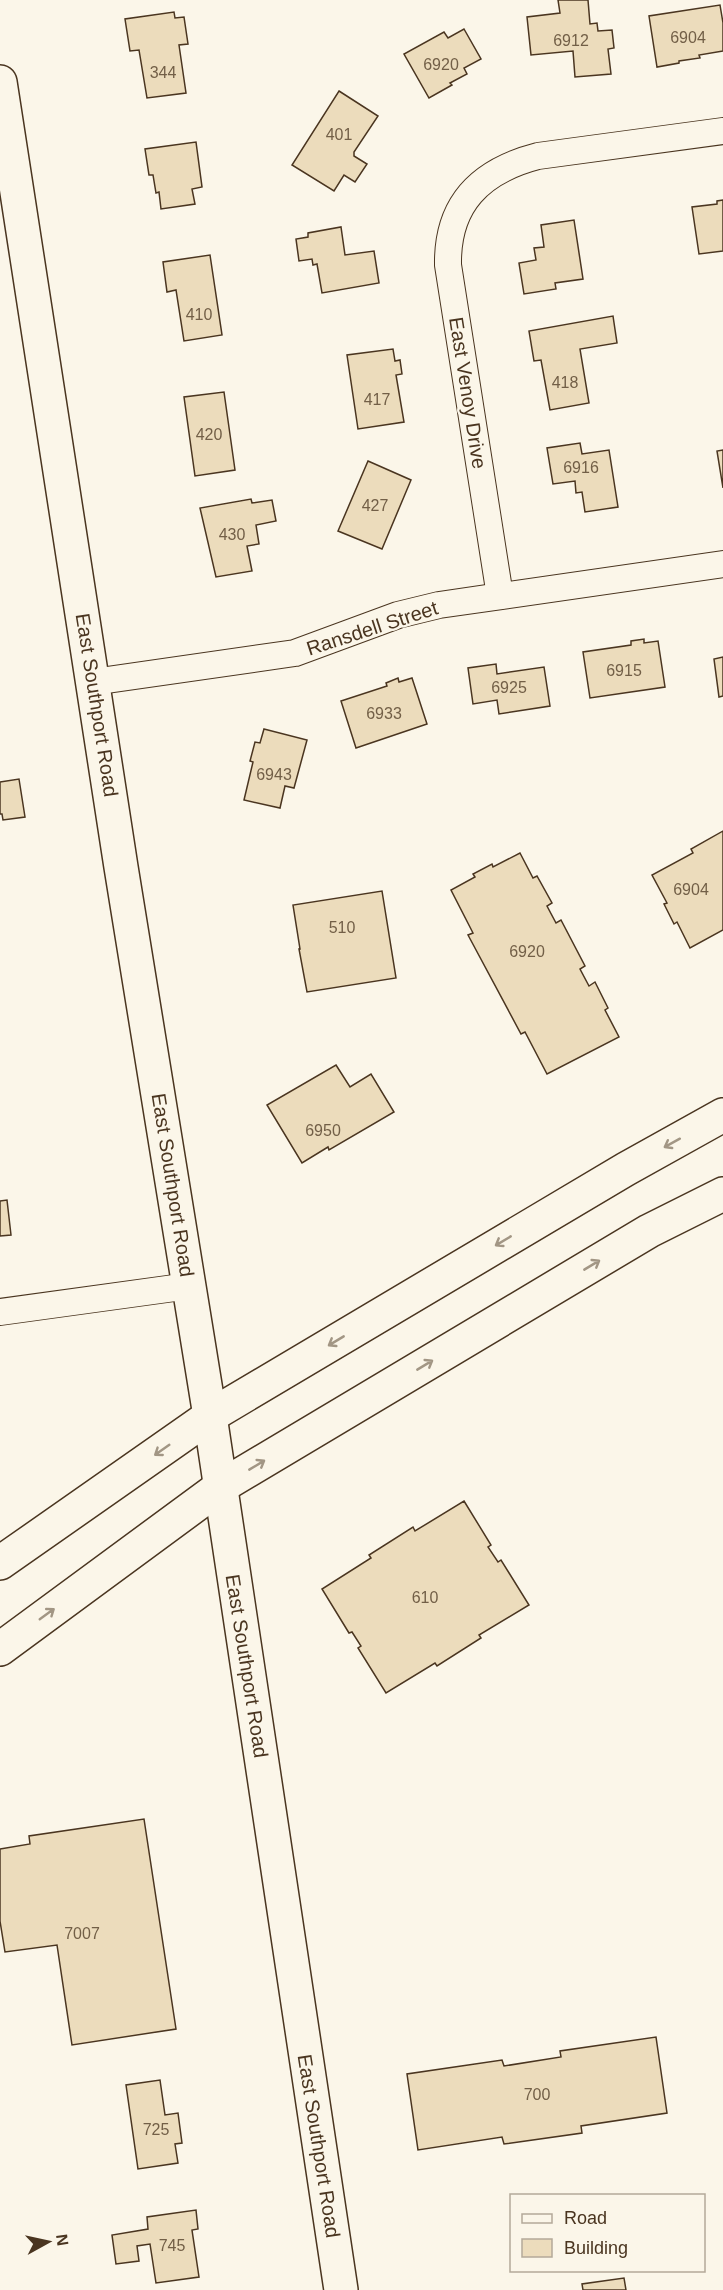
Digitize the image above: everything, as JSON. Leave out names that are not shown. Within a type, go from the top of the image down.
[{"type":"main road","name":"East Southport Road","points":[[0,82],[210,1416],[341,2290]]},
{"type":"main road","points":[[0,1563],[210,1416],[626,1169],[723,1115]]},
{"type":"main road","points":[[0,1649],[220,1487],[649,1231],[723,1194]]},
{"type":"street","name":"East Venoy Drive","points":[[500,596],[448,265],[452,228],[468,194],[500,170],[538,156],[723,131]]},
{"type":"street","name":"Ransdell Street","points":[[93,682],[295,653],[409,612],[458,602],[723,564]]},
{"type":"street","points":[[0,1312],[189,1286]]},
{"type":"building","points":[[558,0],[588,0],[590,24],[597,23],[598,31],[612,30],[614,48],[608,49],[611,74],[575,77],[573,51],[531,55],[527,17],[560,13]]},
{"type":"building","points":[[720,5],[723,23],[723,51],[657,67],[649,16]]},
{"type":"building","points":[[174,12],[175,18],[184,17],[188,44],[179,45],[186,93],[147,98],[139,50],[130,51],[125,19]]},
{"type":"building","points":[[464,29],[481,59],[464,68],[467,74],[429,98],[404,54],[444,32],[448,38]]},
{"type":"building","points":[[339,91],[378,116],[354,152],[354,156],[367,164],[355,182],[344,175],[334,191],[292,165]]},
{"type":"building","points":[[196,142],[202,187],[192,189],[195,204],[161,209],[159,192],[156,193],[153,175],[149,175],[145,149]]},
{"type":"building","points":[[723,200],[723,251],[699,254],[692,207],[717,204],[717,201]]},
{"type":"building","points":[[574,220],[583,279],[555,283],[556,289],[524,294],[519,263],[536,260],[534,248],[544,247],[541,225]]},
{"type":"building","points":[[341,227],[345,255],[374,251],[379,283],[322,293],[317,264],[313,265],[312,259],[299,261],[296,239],[308,237],[308,233]]},
{"type":"building","points":[[210,255],[222,335],[184,341],[176,290],[167,292],[163,262]]},
{"type":"building","points":[[613,316],[617,343],[580,349],[589,403],[550,410],[541,360],[534,361],[529,331]]},
{"type":"building","points":[[393,349],[395,361],[400,360],[402,374],[396,375],[404,422],[358,429],[347,355]]},
{"type":"building","points":[[224,392],[235,470],[195,476],[184,397]]},
{"type":"building","points":[[580,443],[582,454],[609,450],[618,507],[585,512],[582,492],[576,493],[575,481],[553,484],[547,448]]},
{"type":"building","points":[[723,450],[723,488],[717,451]]},
{"type":"building","points":[[368,461],[411,480],[382,549],[338,531]]},
{"type":"building","points":[[251,499],[252,503],[272,500],[276,521],[256,525],[259,544],[247,546],[252,571],[216,577],[200,508]]},
{"type":"building","points":[[644,639],[644,643],[658,641],[665,687],[590,698],[583,652],[631,645],[631,641]]},
{"type":"building","points":[[723,657],[723,696],[719,697],[714,659]]},
{"type":"building","points":[[496,664],[497,674],[544,667],[550,706],[499,714],[497,700],[473,704],[468,668]]},
{"type":"building","points":[[398,678],[399,682],[412,678],[427,724],[356,748],[341,701],[387,686],[386,683]]},
{"type":"building","points":[[264,729],[307,740],[294,788],[285,786],[280,808],[244,800],[255,742],[260,743]]},
{"type":"building","points":[[19,779],[25,817],[3,820],[0,814],[0,782]]},
{"type":"building","points":[[723,831],[723,930],[690,948],[677,922],[674,924],[664,904],[667,903],[652,875],[693,853],[691,849]]},
{"type":"building","points":[[520,853],[533,878],[537,876],[552,903],[547,906],[556,923],[561,920],[585,966],[580,969],[589,986],[595,982],[608,1008],[605,1010],[619,1037],[547,1074],[525,1032],[521,1034],[468,935],[473,933],[451,890],[475,877],[473,874]]},
{"type":"building","points":[[382,891],[396,978],[307,992],[293,905]]},
{"type":"building","points":[[336,1065],[350,1087],[371,1074],[394,1112],[302,1163],[267,1105]]},
{"type":"building","points":[[7,1200],[11,1235],[0,1236],[0,1201]]},
{"type":"building","points":[[464,1501],[491,1545],[488,1547],[498,1562],[501,1560],[529,1605],[479,1635],[481,1638],[437,1666],[435,1663],[386,1693],[358,1648],[361,1646],[352,1632],[349,1633],[322,1589],[371,1558],[369,1555],[413,1527],[415,1531]]},
{"type":"building","points":[[144,1819],[176,2029],[72,2045],[57,1945],[5,1952],[0,1921],[0,1849],[30,1844],[29,1836]]},
{"type":"building","points":[[656,2037],[667,2113],[581,2126],[582,2133],[504,2144],[502,2137],[418,2150],[407,2074],[502,2060],[504,2066],[561,2057],[560,2051]]},
{"type":"building","points":[[160,2080],[165,2115],[178,2113],[182,2143],[175,2144],[178,2163],[138,2169],[126,2085]]},
{"type":"building","points":[[196,2210],[198,2229],[192,2230],[199,2277],[156,2283],[150,2244],[137,2246],[139,2261],[116,2264],[112,2235],[148,2229],[147,2217]]},
{"type":"building","points":[[624,2278],[626,2290],[583,2290],[582,2284]]}]
